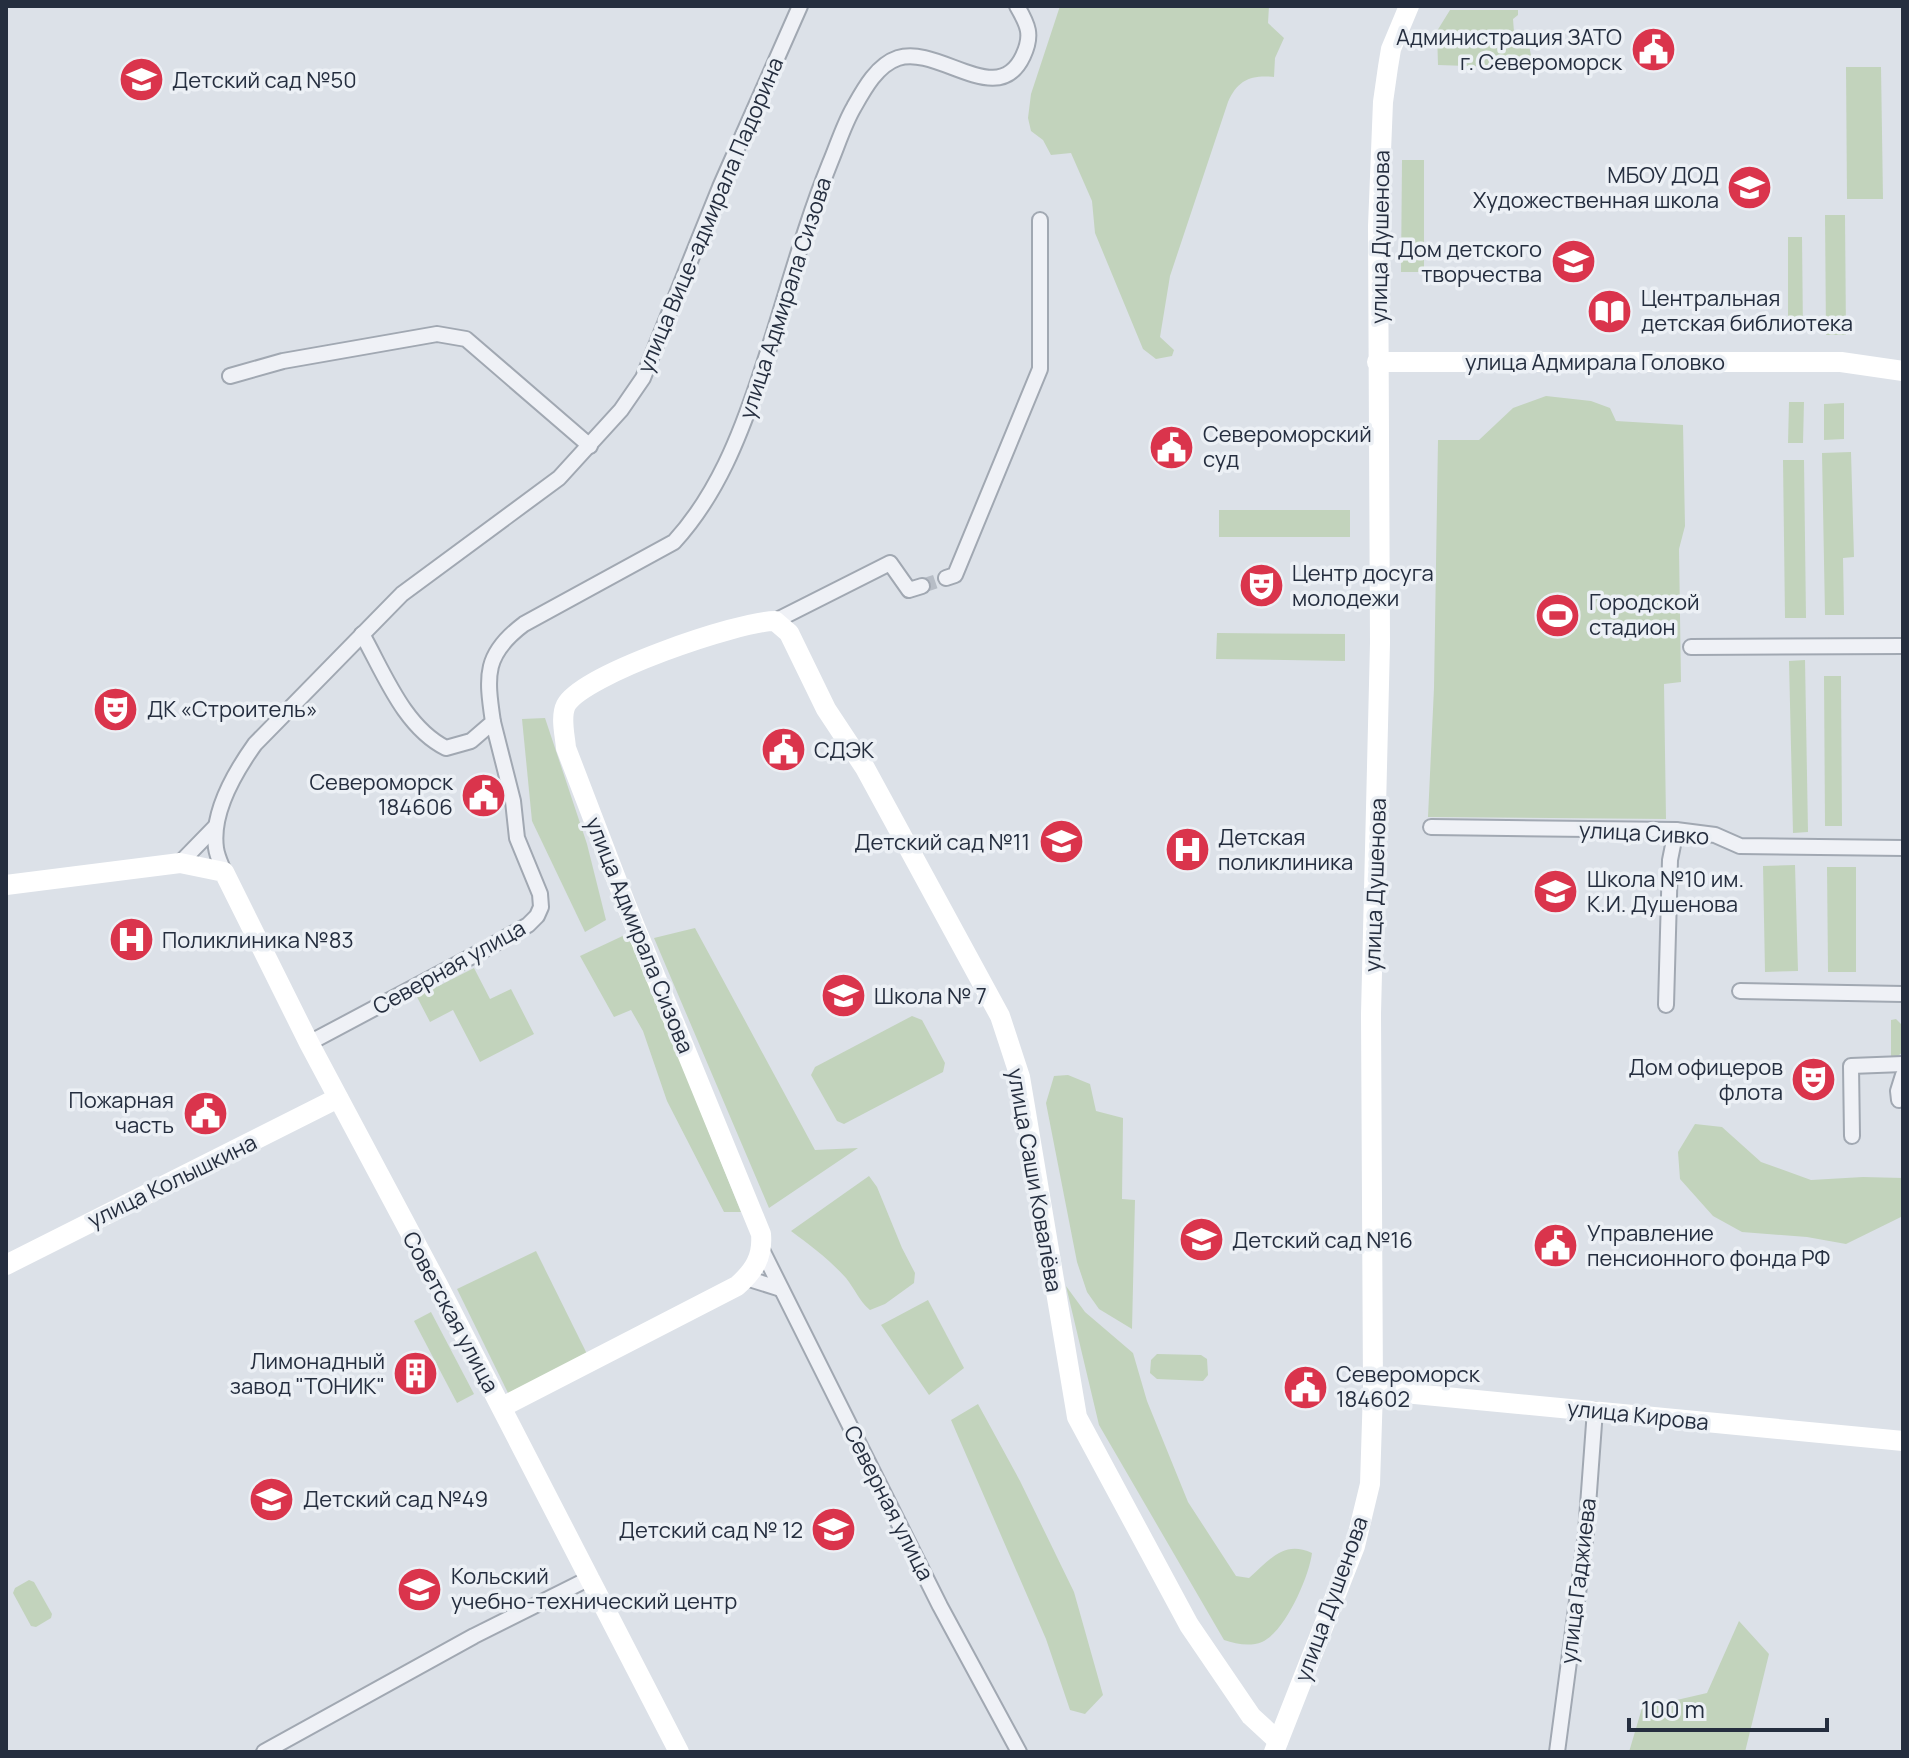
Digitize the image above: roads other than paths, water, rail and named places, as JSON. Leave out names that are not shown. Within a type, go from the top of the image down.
[{"type":"street","name":"улица Вице-адмирала Падорина","points":[[224,872],[216,849],[216,826],[241,763],[255,744],[402,594],[559,478],[621,410],[643,378],[720,187],[800,6]]},
{"type":"street","name":"улица Адмирала Сизова","points":[[493,722],[489,696],[490,670],[496,651],[509,635],[674,542],[692,522],[717,481],[745,419],[792,281],[811,210],[849,116],[865,86],[897,58],[926,56],[983,79],[1002,77],[1019,65],[1030,42],[1030,29],[1017,6]]},
{"type":"street","name":"улица Душенова","points":[[1276,1747],[1355,1546],[1370,1484],[1373,1390],[1371,1014],[1379,742],[1378,226],[1383,102],[1391,49],[1409,6]]},
{"type":"street","points":[[946,578],[955,575],[1040,369],[1040,220]]},
{"type":"street","points":[[230,376],[283,361],[437,334],[466,339],[590,446]]},
{"type":"street","name":"улица Адмирала Головко","points":[[1377,362],[1841,362],[1903,371]]},
{"type":"street","name":"улица Адмирала Сизова","points":[[763,1252],[761,1234],[627,907],[566,748],[563,720],[566,705],[582,687],[611,673],[746,625],[775,621],[890,563],[909,590],[922,586]]},
{"type":"street","name":"улица Саши Ковалёва","points":[[775,621],[789,633],[826,709],[865,768],[1000,1016],[1022,1088],[1077,1417],[1189,1625],[1276,1747]]},
{"type":"street","points":[[362,634],[402,705],[419,729],[437,743],[446,748],[471,741],[493,722]]},
{"type":"street","points":[[1691,647],[1903,646]]},
{"type":"street","name":"Северная улица","points":[[309,1043],[482,951],[528,925],[537,916],[541,907],[540,894],[517,838],[513,801],[493,722]]},
{"type":"street","name":"улица Вице-адмирала Падорина","points":[[180,863],[216,826]]},
{"type":"street","name":"улица Сивко","points":[[1431,827],[1676,830],[1715,835],[1740,846],[1903,848]]},
{"type":"street","points":[[1666,1005],[1670,860],[1676,830]]},
{"type":"street","points":[[6,885],[180,863],[224,872]]},
{"type":"street","name":"Советская улица","points":[[224,872],[309,1043],[502,1407],[679,1752]]},
{"type":"street","points":[[1740,991],[1903,994]]},
{"type":"street","points":[[1852,1136],[1851,1066],[1903,1064]]},
{"type":"street","points":[[1899,1100],[1898,1091],[1903,1075]]},
{"type":"street","name":"улица Колышкина","points":[[6,1265],[338,1098]]},
{"type":"street","points":[[502,1407],[737,1286],[763,1252]]},
{"type":"street","name":"Северная улица","points":[[763,1252],[940,1606],[1019,1752]]},
{"type":"street","points":[[746,1278],[781,1289]]},
{"type":"street","name":"улица Кирова","points":[[1373,1390],[1903,1441]]},
{"type":"street","name":"улица Гаджиева","points":[[1557,1752],[1586,1533],[1595,1410]]},
{"type":"street","points":[[264,1752],[474,1636],[590,1578]]},
{"type":"tunnel","points":[[922,586],[946,578]]},
{"type":"place","name":"Администрация ЗАТО г. Североморск","points":[[1653,50]]},
{"type":"place","name":"Детский сад №50","points":[[141,80]]},
{"type":"place","name":"МБОУ ДОД Художественная школа","points":[[1750,188]]},
{"type":"place","name":"Дом детского творчества","points":[[1573,262]]},
{"type":"place","name":"Центральная детская библиотека","points":[[1610,311]]},
{"type":"place","name":"Североморский суд","points":[[1172,447]]},
{"type":"place","name":"Центр досуга молодежи","points":[[1261,586]]},
{"type":"place","name":"Городской стадион","points":[[1558,615]]},
{"type":"place","name":"ДК «Строитель»","points":[[116,709]]},
{"type":"place","name":"СДЭК","points":[[783,750]]},
{"type":"place","name":"Североморск 184606","points":[[484,795]]},
{"type":"place","name":"Детский сад №11","points":[[1061,842]]},
{"type":"place","name":"Детская поликлиника","points":[[1187,850]]},
{"type":"place","name":"Школа №10 им. К.И. Душенова","points":[[1556,892]]},
{"type":"place","name":"Поликлиника №83","points":[[131,940]]},
{"type":"place","name":"Школа № 7","points":[[843,996]]},
{"type":"place","name":"Дом офицеров флота","points":[[1814,1080]]},
{"type":"place","name":"Пожарная часть","points":[[205,1113]]},
{"type":"place","name":"Детский сад №16","points":[[1201,1240]]},
{"type":"place","name":"Управление пенсионного фонда РФ","points":[[1556,1246]]},
{"type":"place","name":"Лимонадный завод \"ТОНИК\"","points":[[416,1374]]},
{"type":"place","name":"Североморск 184602","points":[[1305,1387]]},
{"type":"place","name":"Детcкий сад №49","points":[[272,1499]]},
{"type":"place","name":"Детский сад № 12","points":[[834,1530]]},
{"type":"place","name":"Кольский учебно-технический центр","points":[[420,1589]]}]
